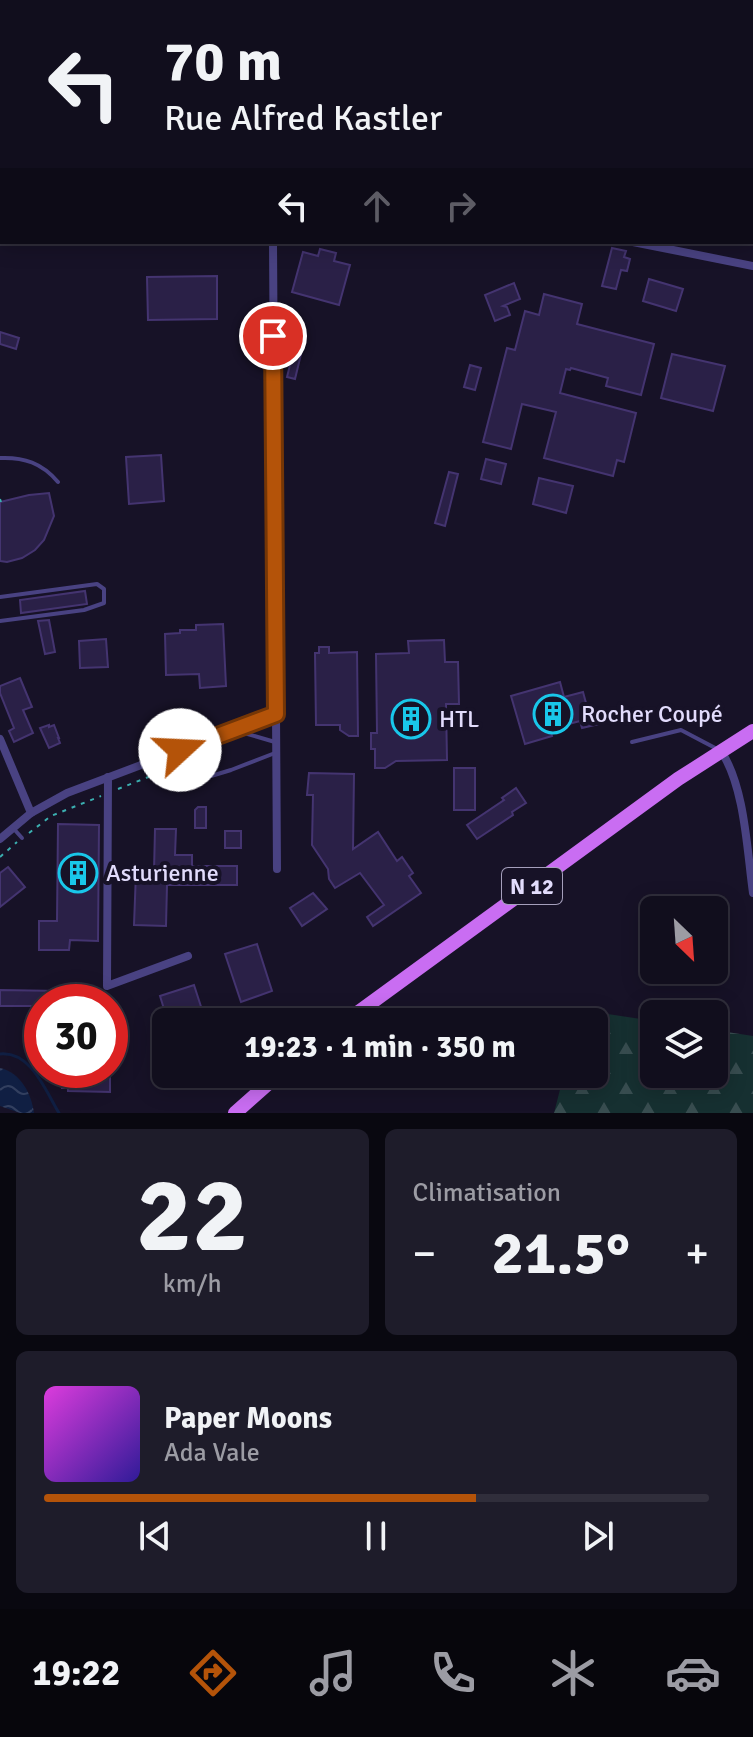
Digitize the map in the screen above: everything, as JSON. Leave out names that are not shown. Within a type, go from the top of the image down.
[{"type":"main road","name":"N 12","points":[[364,1008],[678,779],[753,731]]},
{"type":"main road","points":[[235,1113],[263,1088]]},
{"type":"street","points":[[273,244],[277,869]]},
{"type":"street","points":[[643,244],[753,266]]},
{"type":"street","points":[[0,839],[31,813],[67,793],[276,714]]},
{"type":"street","points":[[0,739],[31,813]]},
{"type":"street","points":[[720,751],[733,777],[740,802],[753,893]]},
{"type":"street","points":[[108,777],[107,986],[188,956]]},
{"type":"lane","points":[[0,458],[30,460],[58,482]]},
{"type":"lane","points":[[0,597],[97,584],[104,589],[105,596],[104,603],[84,610],[0,621]]},
{"type":"lane","points":[[235,730],[276,747]]},
{"type":"lane","points":[[632,742],[681,730],[720,751]]},
{"type":"lane","points":[[180,750],[191,782],[231,770],[276,747]]},
{"type":"lane","points":[[13,828],[22,838]]},
{"type":"path","points":[[0,857],[51,816],[185,763]]},
{"type":"green space","points":[[608,1014],[640,1019],[640,1088],[728,1088],[728,1032],[753,1036],[753,1113],[554,1113],[560,1088],[608,1088]]},
{"type":"water","points":[[0,1068],[14,1074],[24,1085],[34,1113],[20,1113],[0,1106]]},
{"type":"building","points":[[612,248],[626,251],[624,257],[630,259],[627,271],[621,270],[616,289],[602,286]]},
{"type":"building","points":[[320,249],[336,253],[334,261],[350,265],[339,305],[292,292],[303,252],[318,256]]},
{"type":"building","points":[[217,276],[217,319],[148,320],[147,277]]},
{"type":"building","points":[[649,279],[683,289],[676,311],[643,301]]},
{"type":"building","points":[[514,283],[520,299],[503,306],[507,307],[510,315],[495,321],[485,295]]},
{"type":"building","points":[[544,294],[582,304],[577,324],[654,344],[641,395],[606,386],[608,378],[566,369],[560,393],[636,413],[624,462],[617,460],[613,476],[544,458],[556,412],[522,404],[511,449],[483,442],[507,348],[515,350],[525,311],[539,315]]},
{"type":"building","points":[[0,332],[19,338],[16,349],[0,344]]},
{"type":"building","points":[[288,341],[303,346],[295,379],[287,377],[292,357],[284,355]]},
{"type":"building","points":[[672,354],[725,366],[713,411],[661,398]]},
{"type":"building","points":[[470,365],[481,368],[475,390],[464,387]]},
{"type":"building","points":[[161,455],[164,501],[129,504],[126,457]]},
{"type":"building","points":[[486,459],[506,464],[501,484],[481,479]]},
{"type":"building","points":[[449,472],[458,474],[445,526],[435,523]]},
{"type":"building","points":[[539,478],[573,486],[566,513],[533,504]]},
{"type":"building","points":[[49,493],[54,516],[44,540],[22,558],[0,561],[0,502]]},
{"type":"building","points":[[85,591],[87,604],[21,613],[20,600]]},
{"type":"building","points":[[49,620],[55,652],[45,654],[38,621]]},
{"type":"building","points":[[223,624],[226,686],[200,688],[199,674],[166,675],[165,634],[196,630],[196,625]]},
{"type":"building","points":[[106,639],[108,667],[80,668],[79,641]]},
{"type":"building","name":"HTL","points":[[444,640],[445,662],[458,662],[459,704],[446,704],[447,760],[396,761],[385,768],[375,768],[371,733],[377,733],[376,654],[409,653],[408,641]]},
{"type":"building","points":[[319,647],[329,647],[329,653],[357,652],[358,736],[349,736],[340,730],[340,725],[316,725],[315,653],[319,653]]},
{"type":"building","points":[[20,678],[32,707],[23,710],[33,733],[14,742],[9,731],[14,728],[0,686]]},
{"type":"building","name":"Rocher Coupé","points":[[560,682],[564,697],[583,692],[589,714],[596,713],[599,724],[582,728],[580,721],[550,729],[552,736],[525,744],[511,696]]},
{"type":"building","points":[[54,725],[60,743],[49,748],[40,728]]},
{"type":"building","points":[[454,768],[475,768],[475,810],[454,810]]},
{"type":"building","points":[[309,773],[354,774],[353,849],[378,832],[397,861],[402,857],[413,873],[409,876],[421,893],[373,926],[367,917],[384,905],[360,873],[335,888],[329,879],[328,869],[312,845],[313,795],[307,795]]},
{"type":"building","points":[[516,788],[526,803],[477,839],[467,825]]},
{"type":"building","points":[[206,807],[206,828],[195,828],[195,810]]},
{"type":"building","name":"Asturienne","points":[[58,824],[99,825],[98,941],[70,940],[69,950],[39,950],[39,921],[57,921]]},
{"type":"building","points":[[155,829],[176,829],[175,855],[192,855],[192,866],[237,866],[237,885],[167,885],[166,926],[134,925],[136,872],[154,872]]},
{"type":"building","points":[[225,831],[241,831],[241,848],[225,848]]},
{"type":"building","points":[[8,867],[25,887],[0,907],[0,873]]},
{"type":"building","points":[[313,893],[327,909],[302,926],[290,908]]},
{"type":"building","points":[[257,944],[272,991],[241,1002],[225,954]]},
{"type":"building","points":[[194,985],[201,1008],[164,1008],[160,996]]},
{"type":"building","points":[[0,990],[24,990],[24,1006],[0,1006]]},
{"type":"building","points":[[68,1088],[110,1088],[110,1092],[68,1091]]},
{"type":"waterway","points":[[0,1054],[11,1055],[29,1065],[59,1113]]},
{"type":"place","name":"Rocher Coupé","points":[[553,714]]},
{"type":"place","name":"HTL","points":[[411,719]]},
{"type":"place","name":"Asturienne","points":[[78,873]]},
{"type":"route","points":[[180,750],[276,714],[273,336]]}]
